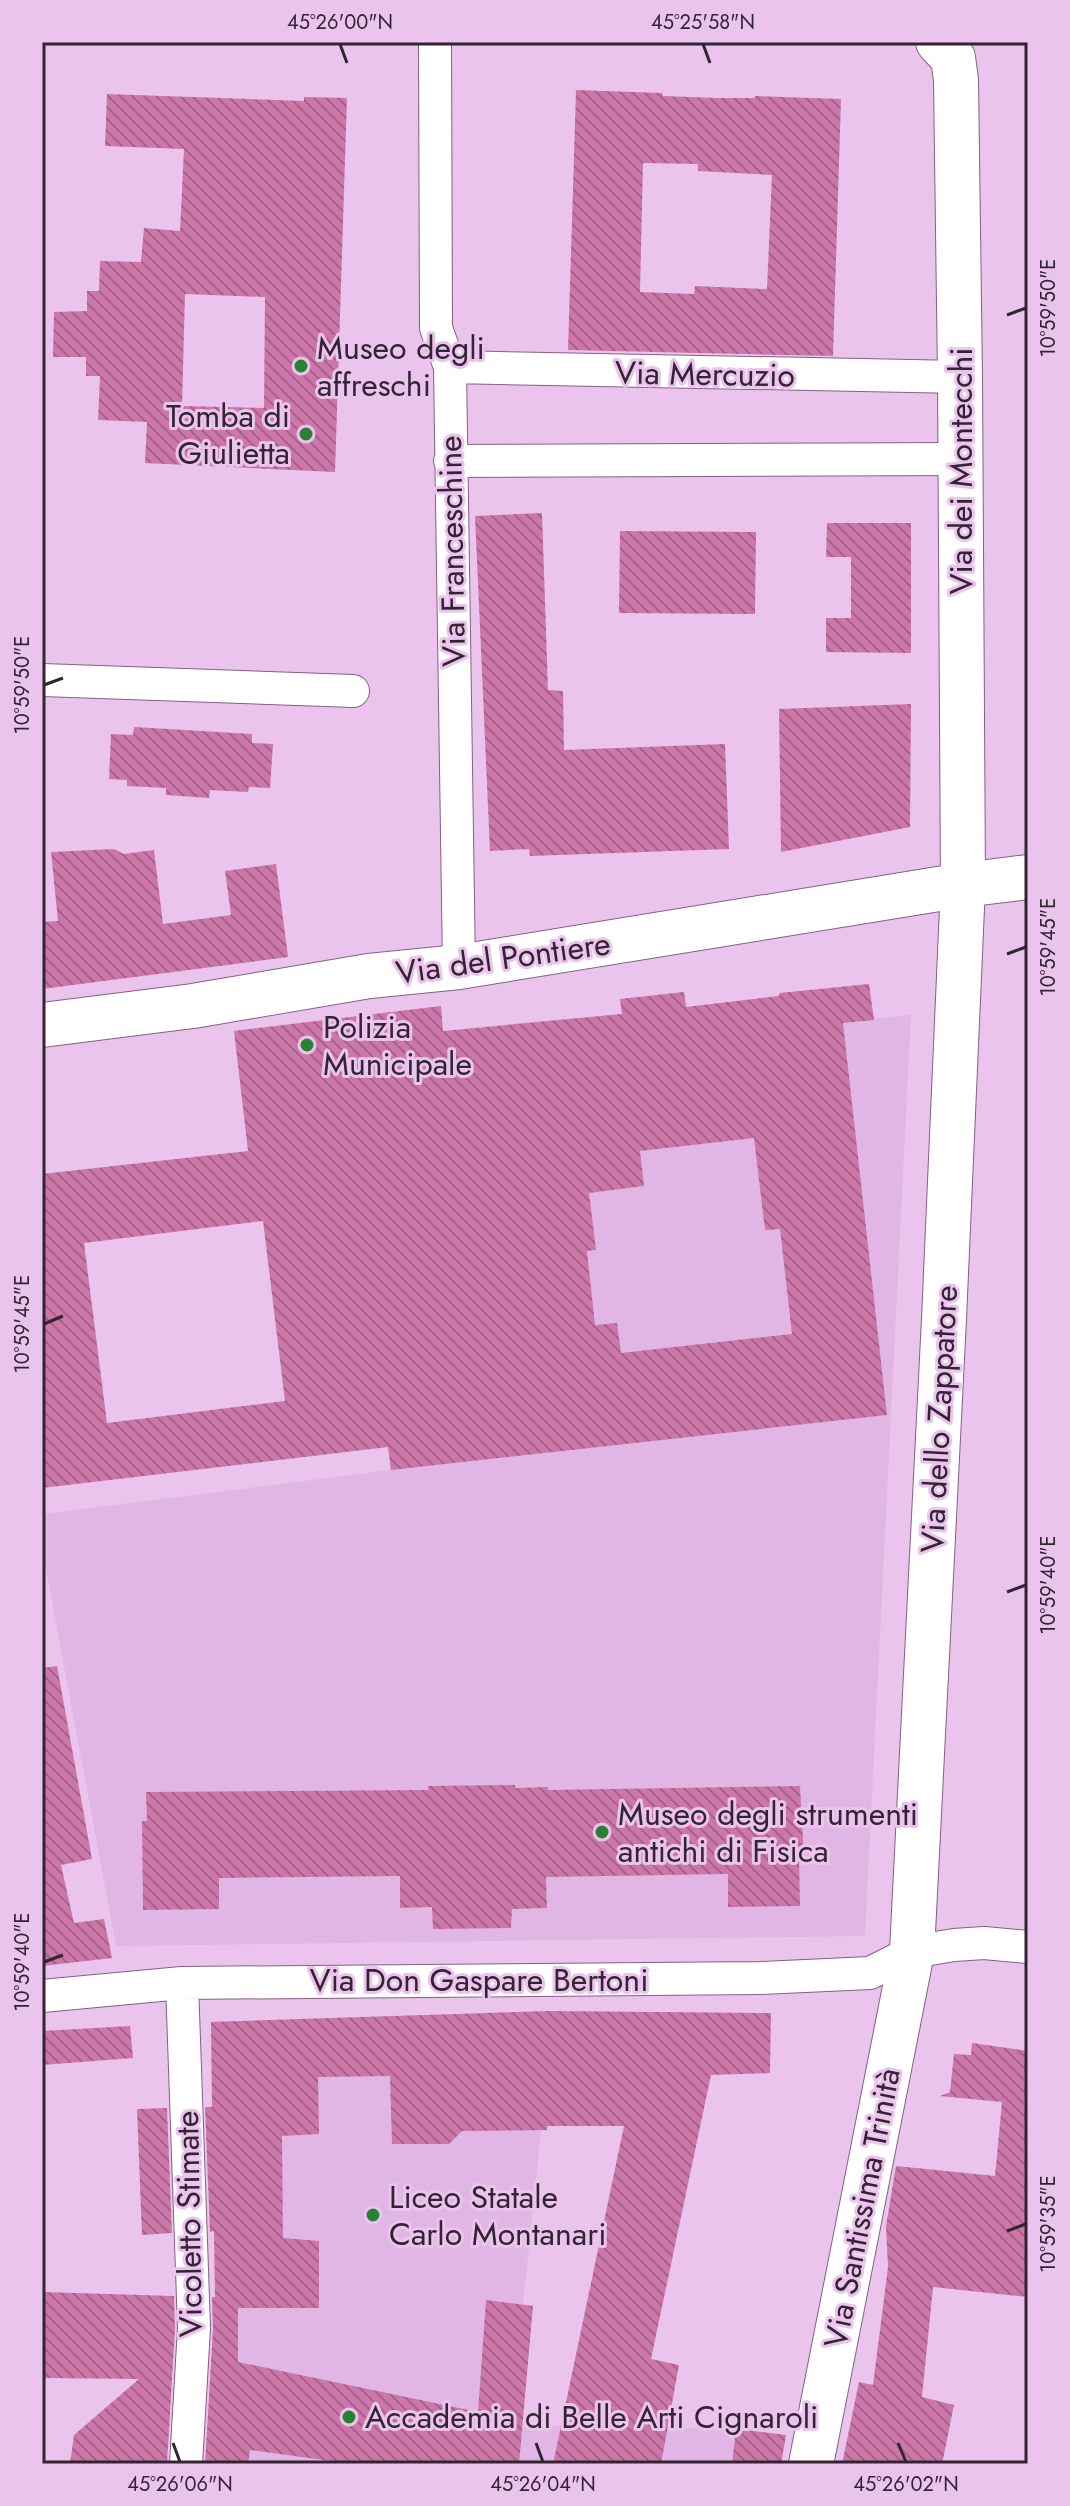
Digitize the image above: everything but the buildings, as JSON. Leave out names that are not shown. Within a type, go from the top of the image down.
[{"type":"street","name":"Via Franceschine","points":[[435,42],[436,328],[450,367],[459,967]]},
{"type":"street","name":"Via dei Montecchi","points":[[953,47],[961,459],[963,885]]},
{"type":"street","name":"Via Mercuzio","points":[[450,367],[960,377]]},
{"type":"street","points":[[450,461],[961,459]]},
{"type":"street","points":[[42,680],[353,691]]},
{"type":"street","name":"Via del Pontiere","points":[[42,1025],[193,1006],[369,976],[459,967],[1028,877]]},
{"type":"street","name":"Via dello Zappatore","points":[[912,1952],[963,885]]},
{"type":"street","name":"Via Don Gaspare Bertoni","points":[[42,1996],[182,1983],[838,1975],[870,1973],[912,1952],[984,1943],[1028,1947]]},
{"type":"street","name":"Via Santissima Trinità","points":[[811,2464],[912,1952]]},
{"type":"street","name":"Vicoletto Stimate","points":[[182,1983],[194,2328],[186,2464]]},
{"type":"shaded area","points":[[869,984],[874,1019],[911,1015],[865,1936],[116,1946],[42,1548],[42,1514],[391,1470],[370,1277],[496,1262],[468,1028],[622,1014],[620,999],[684,992],[687,1007]]},
{"type":"shaded area","name":"Liceo Statale Carlo Montanari","points":[[553,2011],[548,2126],[547,2130],[541,2131],[523,2305],[486,2301],[478,2412],[520,2425],[736,2429],[786,2435],[781,2464],[205,2464],[216,2360],[211,2022]]},
{"type":"place","name":"Museo degli affreschi","points":[[301,366]]},
{"type":"place","name":"Tomba di Giulietta","points":[[306,434]]},
{"type":"place","name":"Polizia Municipale","points":[[307,1045]]},
{"type":"place","name":"Museo degli strumenti antichi di Fisica","points":[[602,1832]]},
{"type":"place","name":"Liceo Statale Carlo Montanari","points":[[373,2215]]},
{"type":"place","name":"Accademia di Belle Arti Cignaroli","points":[[349,2417]]}]
